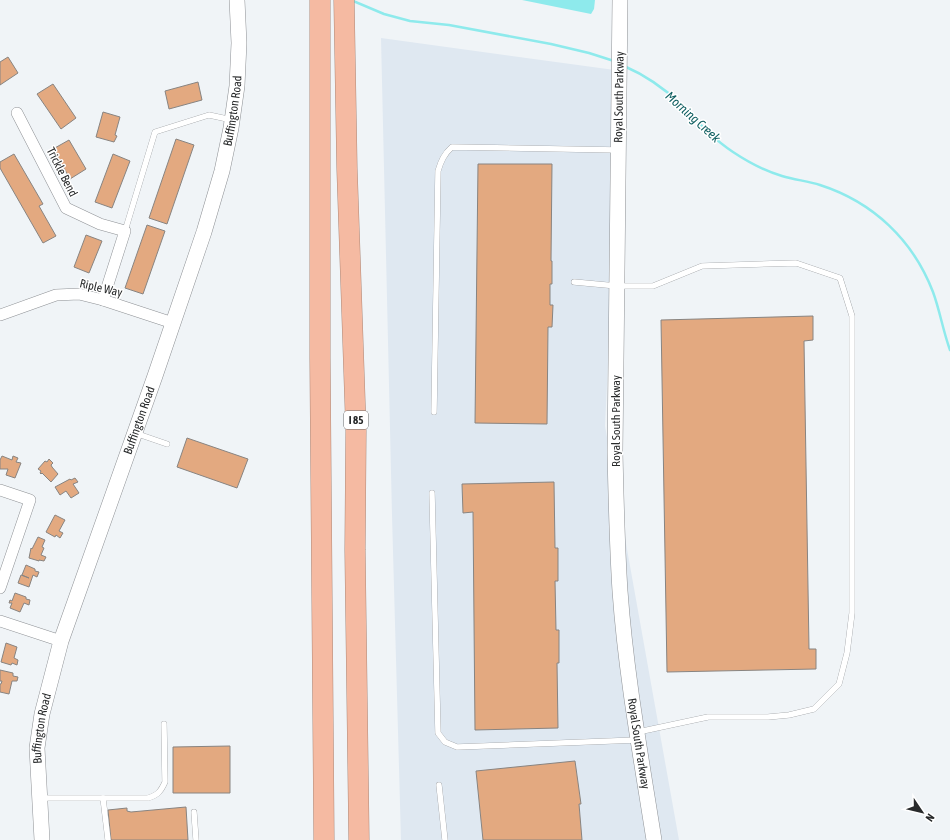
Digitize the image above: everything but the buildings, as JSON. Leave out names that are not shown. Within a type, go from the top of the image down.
[{"type":"highway","points":[[320,0],[320,366],[324,840]]},
{"type":"highway","name":"I 85","points":[[344,0],[347,169],[356,431],[355,550],[359,840]]},
{"type":"street","name":"Buffington Road","points":[[42,840],[37,748],[42,714],[61,641],[173,323],[204,232],[222,171],[237,86],[239,43],[237,0]]},
{"type":"street","name":"Royal South Parkway","points":[[620,0],[615,452],[616,522],[625,645],[654,840]]},
{"type":"street","name":"Trickle Bend","points":[[17,113],[66,208],[100,224],[125,232]]},
{"type":"street","points":[[103,300],[125,232]]},
{"type":"street","name":"Riple Way","points":[[0,315],[56,295],[79,294],[103,300],[173,323]]},
{"type":"street","points":[[0,490],[30,500],[0,588]]},
{"type":"street","points":[[0,621],[61,641]]},
{"type":"lane","points":[[125,232],[155,132],[209,115],[232,120]]},
{"type":"lane","points":[[434,412],[438,171],[441,160],[452,147],[618,150]]},
{"type":"lane","points":[[432,493],[438,733],[445,742],[457,747],[638,736],[708,718],[768,717],[789,715],[814,709],[839,684],[847,653],[852,613],[852,316],[840,278],[796,263],[702,266],[653,286],[617,286],[574,282]]},
{"type":"lane","points":[[135,433],[167,444]]},
{"type":"lane","points":[[39,798],[148,798],[157,796],[165,782],[164,724]]},
{"type":"lane","points":[[439,785],[445,840]]},
{"type":"lane","points":[[103,798],[108,840]]},
{"type":"lane","points":[[194,812],[196,840]]},
{"type":"shaded area","points":[[381,38],[622,71],[605,426],[679,840],[401,840]]},
{"type":"water","points":[[522,0],[595,0],[594,9],[591,14]]},
{"type":"waterway","name":"Morning Creek","points":[[351,0],[384,14],[410,21],[449,25],[551,44],[589,53],[614,61]]},
{"type":"waterway","name":"Morning Creek","points":[[624,66],[647,78],[669,93],[719,142],[733,152],[763,169],[776,174],[839,192],[874,213],[889,225],[902,240],[925,273],[933,292],[950,350]]}]
